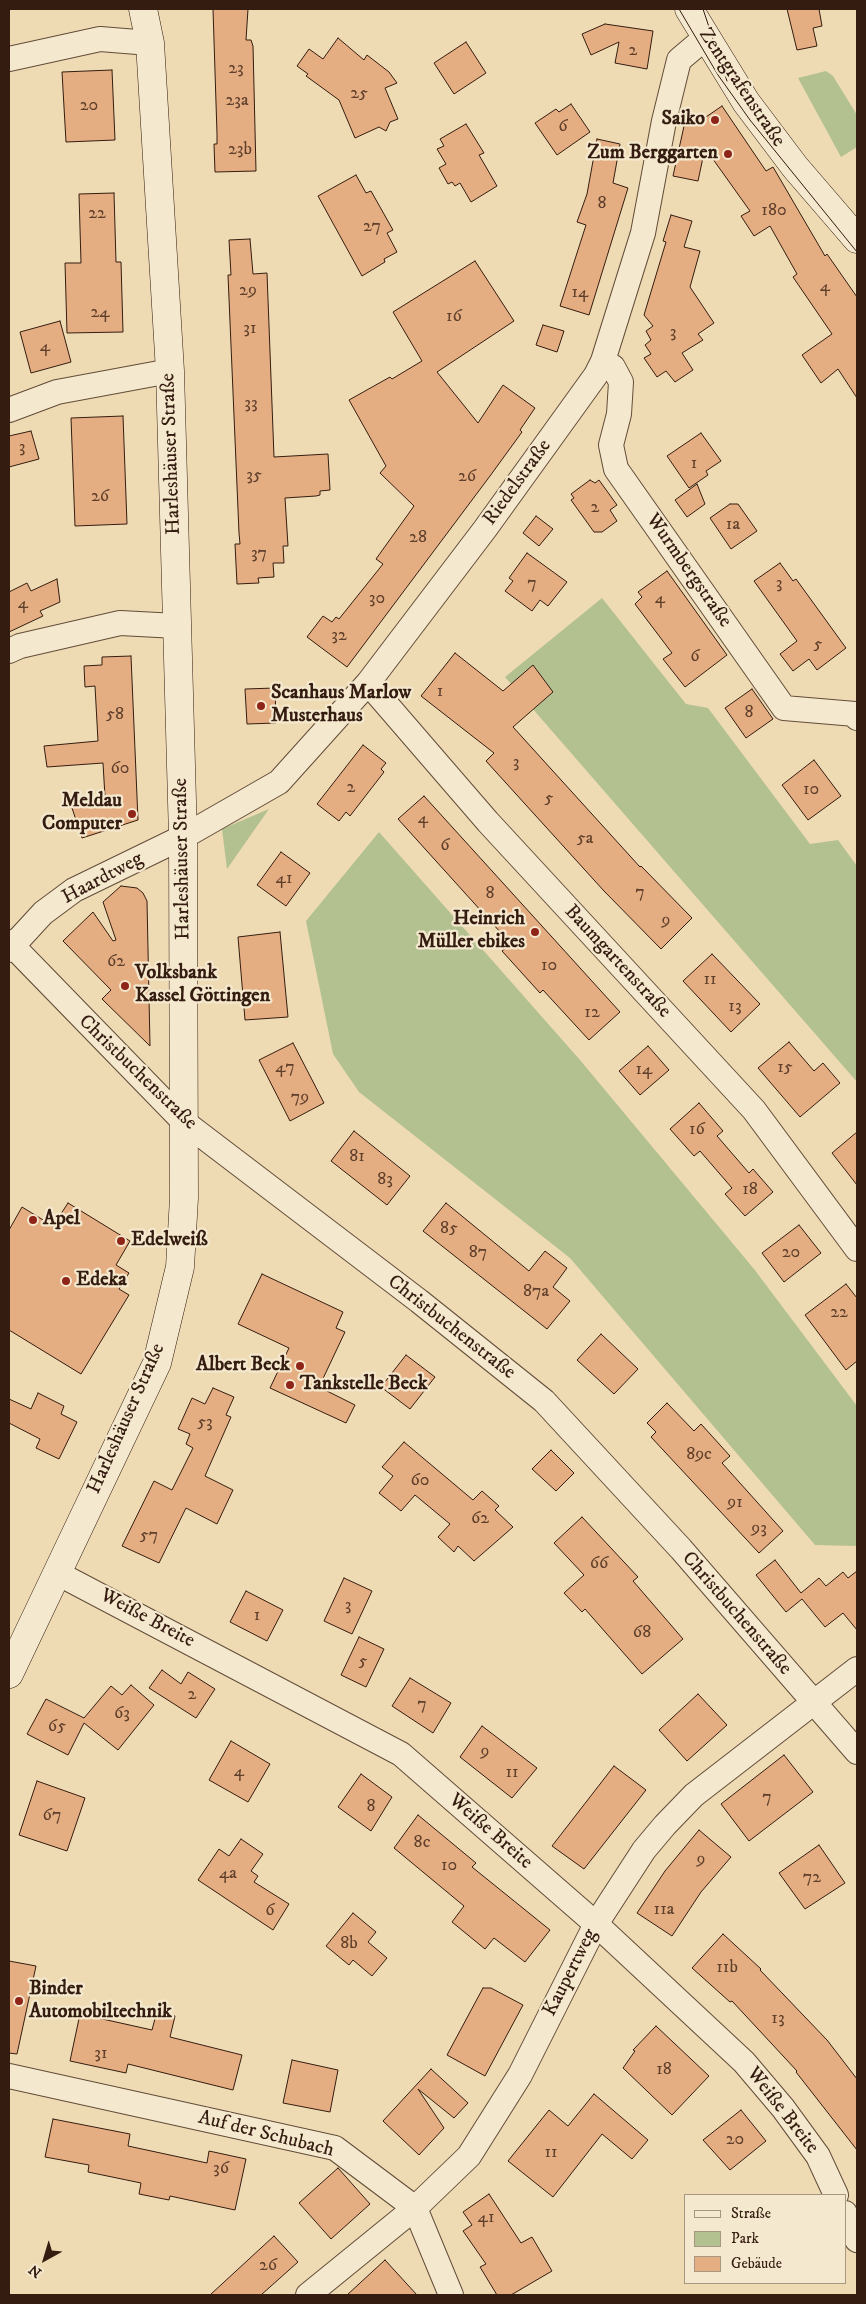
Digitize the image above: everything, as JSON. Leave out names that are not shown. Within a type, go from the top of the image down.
[{"type":"main road","name":"Harleshäuser Straße","points":[[9,1674],[157,1363],[180,1267],[184,1198],[183,838],[170,371],[150,43],[143,9]]},
{"type":"main road","name":"Zentgrafenstraße","points":[[689,9],[746,102],[795,167],[857,239]]},
{"type":"street","name":"Riedelstraße","points":[[183,838],[279,782],[368,683],[485,530],[596,375],[603,361],[643,233],[664,120],[679,60],[706,38]]},
{"type":"street","points":[[9,59],[100,39],[150,43]]},
{"type":"street","name":"Wurmbergstraße","points":[[603,361],[613,367],[621,382],[619,414],[611,445],[616,469],[784,708],[855,714],[857,718]]},
{"type":"street","points":[[9,410],[57,392],[170,371]]},
{"type":"street","points":[[9,651],[20,646],[120,623],[177,626]]},
{"type":"street","name":"Baumgartenstraße","points":[[368,683],[488,822],[754,1110],[857,1249]]},
{"type":"street","name":"Haardtweg","points":[[10,946],[43,913],[74,890],[183,838]]},
{"type":"street","name":"Christbuchenstraße","points":[[10,946],[184,1122],[419,1301],[544,1401],[680,1549],[857,1752]]},
{"type":"street","name":"Weiße Breite","points":[[57,1573],[89,1588],[401,1754],[596,1924],[744,2062],[783,2108],[818,2156],[836,2194]]},
{"type":"street","name":"Kaupertweg","points":[[308,2295],[415,2208],[468,2156],[515,2083],[596,1924],[644,1850],[694,1795],[857,1669]]},
{"type":"street","name":"Auf der Schubach","points":[[9,2076],[335,2148],[415,2208]]},
{"type":"street","points":[[415,2208],[451,2295]]},
{"type":"street","points":[[846,2215],[857,2240]]},
{"type":"green space","points":[[826,71],[833,76],[857,115],[857,147],[841,157],[798,78]]},
{"type":"green space","points":[[602,598],[686,704],[708,708],[810,844],[838,840],[857,866],[857,1082],[505,677]]},
{"type":"green space","points":[[269,809],[227,869],[222,829]]},
{"type":"green space","points":[[379,832],[580,1060],[754,1269],[857,1406],[857,1546],[815,1545],[570,1258],[359,1092],[333,1054],[306,921]]},
{"type":"building","points":[[213,9],[248,9],[246,40],[251,40],[253,46],[256,171],[215,172],[214,144],[217,144],[217,134]]},
{"type":"building","points":[[787,9],[819,9],[822,26],[813,28],[817,46],[797,50]]},
{"type":"building","points":[[605,24],[653,31],[647,69],[615,63],[619,42],[591,55],[582,34]]},
{"type":"building","points":[[338,38],[364,60],[367,55],[389,72],[397,83],[385,88],[398,119],[390,122],[386,131],[379,127],[355,138],[339,100],[306,76],[308,74],[297,66],[309,49],[323,59]]},
{"type":"building","points":[[466,42],[486,73],[454,94],[434,63]]},
{"type":"building","points":[[112,70],[115,140],[66,142],[62,72]]},
{"type":"building","points":[[571,104],[590,132],[557,155],[535,123],[556,109],[559,112]]},
{"type":"building","points":[[722,106],[766,171],[773,167],[825,256],[827,254],[857,297],[857,398],[838,369],[821,383],[802,355],[832,334],[793,277],[797,274],[770,226],[754,236],[741,216],[750,211],[705,148],[698,181],[673,176],[686,117],[700,121]]},
{"type":"building","points":[[466,124],[484,153],[479,155],[497,186],[471,202],[460,183],[455,186],[452,182],[448,184],[439,168],[446,164],[437,149],[444,146],[440,139]]},
{"type":"building","points":[[597,139],[620,144],[613,183],[628,188],[589,315],[560,306],[586,225],[577,222],[587,194]]},
{"type":"building","points":[[356,175],[366,193],[371,191],[393,230],[387,233],[397,252],[384,259],[385,262],[362,276],[318,196]]},
{"type":"building","points":[[114,193],[116,262],[121,262],[123,332],[67,333],[65,263],[81,263],[79,194]]},
{"type":"building","points":[[671,215],[692,221],[684,247],[700,251],[690,287],[714,323],[698,334],[703,340],[682,353],[693,370],[675,382],[666,371],[657,377],[644,358],[651,354],[645,345],[651,340],[646,331],[653,326],[644,315],[666,242],[663,241]]},
{"type":"building","points":[[250,239],[253,274],[267,273],[274,457],[328,454],[330,490],[320,491],[320,495],[316,496],[285,498],[288,546],[283,546],[284,563],[273,563],[274,577],[258,578],[259,583],[237,584],[235,544],[240,544],[228,275],[231,275],[229,240]]},
{"type":"building","points":[[475,261],[514,321],[437,372],[478,423],[503,385],[535,408],[520,430],[522,432],[347,667],[307,637],[323,616],[332,622],[336,617],[339,619],[383,564],[376,559],[414,506],[380,473],[386,466],[349,400],[390,377],[392,379],[422,361],[393,312]]},
{"type":"building","points":[[60,321],[71,362],[31,373],[20,332]]},
{"type":"building","points":[[543,325],[564,331],[557,352],[536,345]]},
{"type":"building","points":[[123,416],[127,524],[75,526],[71,418]]},
{"type":"building","points":[[31,431],[39,459],[9,467],[9,436]]},
{"type":"building","points":[[701,433],[721,461],[706,471],[708,475],[689,488],[667,456]]},
{"type":"building","points":[[590,480],[595,483],[599,480],[617,505],[610,510],[617,521],[602,532],[594,532],[571,500],[574,498],[571,494]]},
{"type":"building","points":[[697,484],[705,504],[687,517],[675,500]]},
{"type":"building","points":[[730,504],[738,504],[757,531],[731,549],[710,518]]},
{"type":"building","points":[[536,516],[553,529],[539,546],[523,533]]},
{"type":"building","points":[[527,553],[567,582],[548,606],[540,600],[532,611],[505,591],[513,581],[509,578]]},
{"type":"building","points":[[780,563],[793,581],[796,579],[846,648],[817,670],[809,659],[793,671],[780,654],[797,641],[754,581]]},
{"type":"building","points":[[667,571],[727,655],[685,687],[663,659],[672,653],[635,604],[642,597],[638,592]]},
{"type":"building","points":[[57,579],[60,602],[40,611],[43,616],[9,632],[9,592],[27,583],[31,591]]},
{"type":"building","points":[[455,653],[503,691],[533,665],[553,692],[513,727],[640,867],[692,918],[661,949],[604,891],[486,761],[494,753],[421,696]]},
{"type":"building","points":[[131,656],[138,820],[82,838],[72,808],[105,797],[103,763],[47,767],[44,746],[98,741],[95,686],[85,687],[84,666],[102,665],[102,657]]},
{"type":"building","name":"Scanhaus Marlow Musterhaus","points":[[275,688],[276,723],[247,724],[245,689]]},
{"type":"building","points":[[752,689],[773,719],[746,738],[725,708]]},
{"type":"building","points":[[363,745],[386,763],[381,769],[384,772],[350,816],[346,812],[339,821],[317,804]]},
{"type":"building","points":[[814,760],[841,796],[808,820],[782,785]]},
{"type":"building","points":[[424,796],[620,1012],[589,1040],[543,990],[540,993],[502,951],[511,944],[398,819]]},
{"type":"building","points":[[281,852],[310,873],[286,906],[257,885]]},
{"type":"building","points":[[121,886],[137,888],[143,893],[147,901],[150,1046],[102,999],[111,990],[63,941],[93,912],[113,941],[116,940],[103,902]]},
{"type":"building","points":[[280,932],[288,1017],[245,1020],[238,937]]},
{"type":"building","points":[[712,954],[760,1004],[731,1032],[683,981]]},
{"type":"building","points":[[789,1042],[814,1071],[823,1063],[840,1083],[800,1117],[758,1068]]},
{"type":"building","points":[[293,1043],[324,1103],[290,1121],[259,1060]]},
{"type":"building","points":[[648,1046],[669,1070],[640,1095],[619,1071]]},
{"type":"building","points":[[699,1103],[723,1131],[717,1136],[749,1173],[753,1169],[773,1192],[745,1216],[725,1194],[732,1188],[700,1151],[694,1156],[670,1129]]},
{"type":"building","points":[[354,1131],[410,1176],[387,1205],[331,1161]]},
{"type":"building","points":[[857,1132],[857,1185],[832,1153]]},
{"type":"building","name":"Edeka","points":[[68,1203],[130,1241],[116,1265],[129,1273],[119,1289],[129,1295],[81,1374],[9,1330],[9,1230],[22,1207],[53,1226]]},
{"type":"building","points":[[446,1203],[529,1271],[545,1251],[567,1268],[553,1287],[570,1301],[547,1329],[423,1231]]},
{"type":"building","points":[[799,1225],[821,1253],[784,1282],[762,1253]]},
{"type":"building","points":[[262,1274],[343,1312],[336,1328],[345,1332],[319,1387],[355,1405],[346,1423],[270,1388],[289,1348],[238,1324]]},
{"type":"building","points":[[846,1284],[857,1298],[857,1361],[846,1370],[805,1315]]},
{"type":"building","points":[[601,1334],[638,1369],[614,1394],[577,1360]]},
{"type":"building","points":[[406,1355],[435,1377],[410,1409],[381,1387]]},
{"type":"building","points":[[213,1388],[234,1397],[226,1415],[231,1417],[205,1476],[233,1490],[217,1524],[186,1508],[159,1563],[122,1546],[154,1481],[172,1490],[193,1448],[186,1444],[190,1434],[178,1429],[192,1398],[205,1404]]},
{"type":"building","points":[[38,1393],[64,1406],[61,1414],[77,1422],[59,1459],[36,1448],[40,1439],[9,1423],[9,1399],[31,1409]]},
{"type":"building","points":[[667,1403],[694,1431],[701,1424],[730,1456],[722,1463],[783,1531],[759,1553],[651,1437],[656,1432],[647,1423]]},
{"type":"building","points":[[404,1442],[473,1500],[482,1491],[499,1506],[495,1510],[513,1527],[474,1561],[458,1546],[454,1552],[438,1537],[450,1524],[415,1495],[401,1511],[379,1493],[393,1476],[382,1467]]},
{"type":"building","points":[[551,1450],[574,1473],[556,1491],[532,1469]]},
{"type":"building","points":[[582,1517],[638,1577],[633,1581],[683,1639],[642,1674],[585,1609],[582,1612],[564,1593],[584,1575],[554,1543]]},
{"type":"building","points":[[775,1560],[801,1593],[819,1578],[826,1586],[843,1572],[848,1578],[857,1571],[857,1630],[843,1613],[825,1627],[802,1599],[786,1612],[756,1575]]},
{"type":"building","points":[[344,1578],[372,1591],[352,1634],[324,1621]]},
{"type":"building","points":[[246,1591],[283,1610],[267,1641],[230,1622]]},
{"type":"building","points":[[359,1637],[384,1649],[366,1687],[341,1675]]},
{"type":"building","points":[[162,1670],[181,1684],[188,1672],[215,1689],[196,1718],[149,1688]]},
{"type":"building","points":[[410,1678],[451,1703],[433,1733],[392,1706]]},
{"type":"building","points":[[131,1685],[154,1705],[118,1750],[84,1723],[68,1755],[27,1734],[46,1699],[84,1718],[111,1686],[122,1695]]},
{"type":"building","points":[[698,1694],[727,1725],[687,1761],[659,1730]]},
{"type":"building","points":[[482,1726],[537,1768],[512,1798],[460,1757]]},
{"type":"building","points":[[231,1741],[270,1764],[248,1802],[209,1780]]},
{"type":"building","points":[[784,1755],[813,1792],[749,1841],[721,1804]]},
{"type":"building","points":[[614,1766],[646,1790],[584,1869],[552,1846]]},
{"type":"building","points":[[361,1774],[392,1797],[371,1831],[338,1807]]},
{"type":"building","points":[[37,1781],[85,1798],[67,1851],[19,1835]]},
{"type":"building","points":[[418,1815],[476,1863],[472,1867],[550,1930],[525,1962],[494,1938],[485,1949],[452,1922],[464,1906],[394,1848]]},
{"type":"building","points":[[699,1830],[731,1857],[701,1892],[672,1936],[637,1913],[665,1871]]},
{"type":"building","points":[[241,1839],[263,1854],[251,1871],[258,1876],[254,1882],[289,1904],[273,1930],[198,1880],[219,1849],[229,1856]]},
{"type":"building","points":[[819,1845],[845,1883],[805,1909],[779,1873]]},
{"type":"building","points":[[353,1913],[376,1932],[368,1942],[387,1958],[372,1976],[353,1960],[349,1965],[326,1946]]},
{"type":"building","points":[[723,1934],[761,1969],[827,2040],[857,2079],[857,2150],[797,2071],[732,2001],[730,2002],[692,1968]]},
{"type":"building","name":"Binder Automobiltechnik","points":[[9,1961],[36,1966],[17,2054],[9,2053]]},
{"type":"building","points":[[483,1988],[491,1988],[523,2005],[485,2076],[447,2055]]},
{"type":"building","points":[[157,2011],[175,2016],[170,2037],[242,2055],[233,2090],[128,2064],[126,2073],[70,2061],[80,2014],[152,2030]]},
{"type":"building","points":[[656,2026],[709,2076],[672,2115],[623,2068],[635,2051],[633,2050]]},
{"type":"building","points":[[292,2060],[338,2070],[330,2112],[283,2103]]},
{"type":"building","points":[[431,2069],[468,2103],[454,2118],[418,2089],[444,2128],[419,2155],[383,2121]]},
{"type":"building","points":[[594,2094],[648,2140],[632,2159],[602,2134],[553,2197],[508,2161],[549,2110],[568,2126]]},
{"type":"building","points":[[741,2110],[766,2141],[730,2170],[703,2140]]},
{"type":"building","points":[[53,2119],[130,2134],[128,2146],[207,2163],[209,2151],[246,2159],[235,2210],[170,2196],[169,2200],[139,2194],[141,2183],[88,2172],[89,2165],[45,2157]]},
{"type":"building","points":[[338,2168],[370,2204],[331,2239],[299,2203]]},
{"type":"building","points":[[489,2194],[521,2243],[532,2237],[552,2271],[511,2295],[497,2295],[480,2267],[486,2264],[463,2231],[472,2225],[463,2212]]},
{"type":"building","points":[[274,2236],[298,2262],[261,2295],[210,2295]]},
{"type":"building","points":[[385,2260],[417,2295],[347,2295]]},
{"type":"tram line","points":[[679,9],[718,75],[750,120],[857,252]]},
{"type":"tram line","points":[[703,9],[727,81]]},
{"type":"place","name":"Saiko","points":[[715,120]]},
{"type":"place","name":"Zum Berggarten","points":[[728,154]]},
{"type":"place","name":"Scanhaus Marlow Musterhaus","points":[[261,706]]},
{"type":"place","name":"Meldau Computer","points":[[132,814]]},
{"type":"place","name":"Heinrich Müller ebikes","points":[[535,932]]},
{"type":"place","name":"Volksbank Kassel Göttingen","points":[[125,986]]},
{"type":"place","name":"Apel","points":[[33,1220]]},
{"type":"place","name":"Edelweiß","points":[[121,1241]]},
{"type":"place","name":"Edeka","points":[[66,1281]]},
{"type":"place","name":"Albert Beck","points":[[300,1366]]},
{"type":"place","name":"Tankstelle Beck","points":[[290,1385]]},
{"type":"place","name":"Binder Automobiltechnik","points":[[19,2001]]}]
